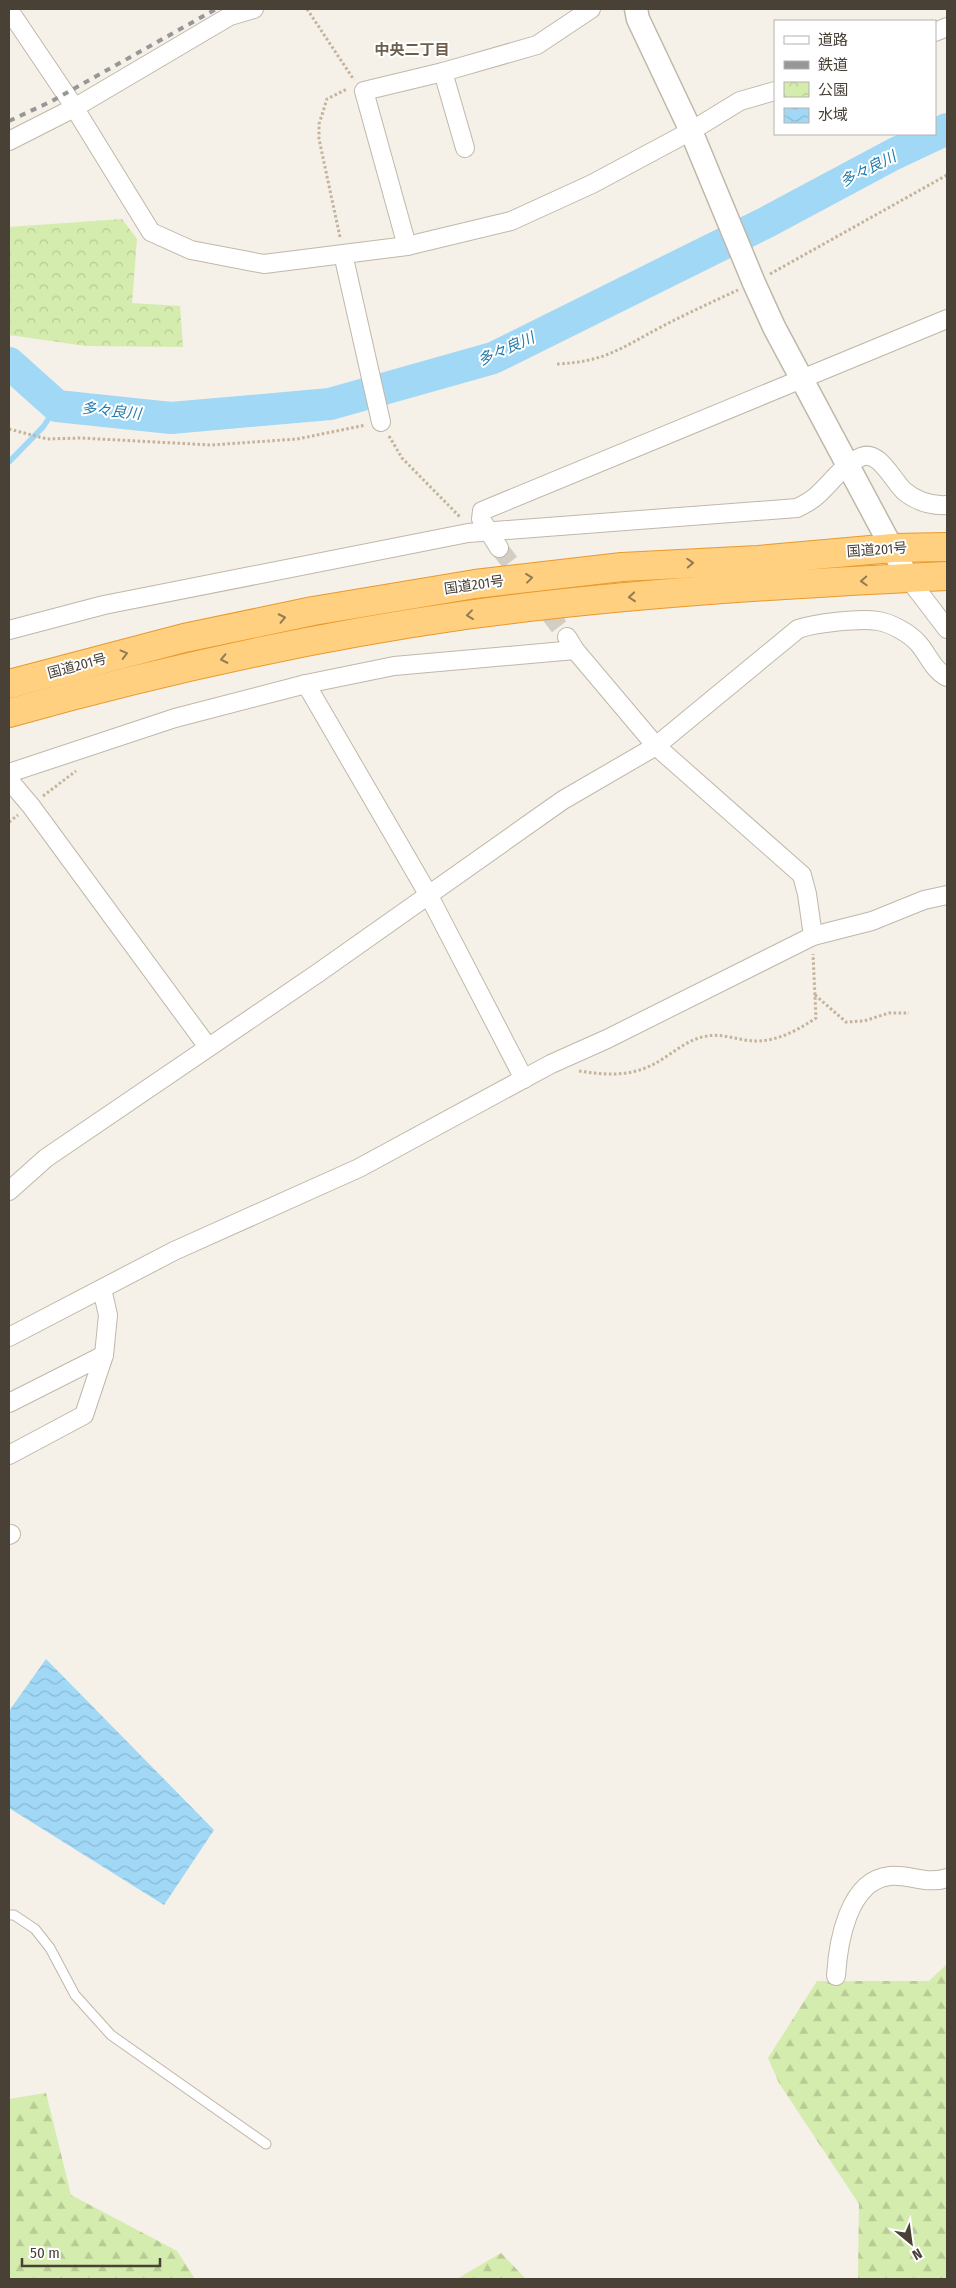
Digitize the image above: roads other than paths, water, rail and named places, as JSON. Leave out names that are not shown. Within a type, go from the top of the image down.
[{"type":"highway","name":"国道201号","points":[[9,684],[184,638],[314,611],[475,584],[622,567],[758,560],[893,548],[947,547]]},
{"type":"highway","name":"国道201号","points":[[9,713],[90,690],[204,663],[335,636],[456,617],[658,595],[762,586],[947,576]]},
{"type":"street","points":[[9,141],[74,108],[230,16],[254,9]]},
{"type":"street","points":[[407,246],[360,88],[443,72],[537,45],[591,9]]},
{"type":"street","points":[[636,9],[638,19],[691,131],[774,328],[908,578],[947,629]]},
{"type":"street","points":[[9,10],[74,108],[151,232],[191,250],[264,264],[407,246],[511,221],[592,184],[691,131],[740,101],[774,91]]},
{"type":"street","points":[[443,72],[465,148]]},
{"type":"street","points":[[343,254],[381,422]]},
{"type":"street","points":[[499,548],[481,519],[482,511],[947,319]]},
{"type":"street","points":[[9,630],[104,605],[468,533],[797,508],[812,499],[848,466],[861,457],[869,456],[879,462],[903,490],[918,500],[937,506],[947,505]]},
{"type":"street","points":[[9,1191],[46,1158],[563,800],[656,746],[798,630],[814,624],[878,621],[897,628],[917,642],[939,673],[947,677]]},
{"type":"street","points":[[9,773],[167,720],[306,684],[394,666],[571,643],[656,746],[802,874],[813,936]]},
{"type":"street","points":[[306,684],[428,894],[524,1079]]},
{"type":"street","points":[[9,780],[31,806],[208,1047]]},
{"type":"street","points":[[9,1337],[174,1251],[359,1168],[551,1064],[607,1039],[813,936],[872,921],[924,900],[947,895]]},
{"type":"street","points":[[9,1455],[84,1415],[104,1355],[108,1315],[102,1288]]},
{"type":"street","points":[[9,1403],[104,1355]]},
{"type":"street","points":[[836,1976],[837,1954],[850,1910],[866,1885],[890,1876],[938,1882],[947,1878]]},
{"type":"lane","points":[[9,1915],[14,1915],[35,1929],[50,1948],[75,1995],[111,2036],[266,2144]]},
{"type":"water","points":[[46,1659],[214,1830],[164,1905],[9,1808],[9,1711]]},
{"type":"waterway","name":"多々良川","points":[[936,134],[947,129]]},
{"type":"waterway","name":"多々良川","points":[[9,363],[57,406],[171,418],[330,404],[493,358],[767,222],[894,154],[934,135]]},
{"type":"waterway","points":[[9,462],[43,427],[57,406]]},
{"type":"tunnel","points":[[499,548],[567,637]]},
{"type":"railway","points":[[9,121],[52,101],[216,9]]},
{"type":"district","name":"中央二丁目","points":[[412,50]]}]
